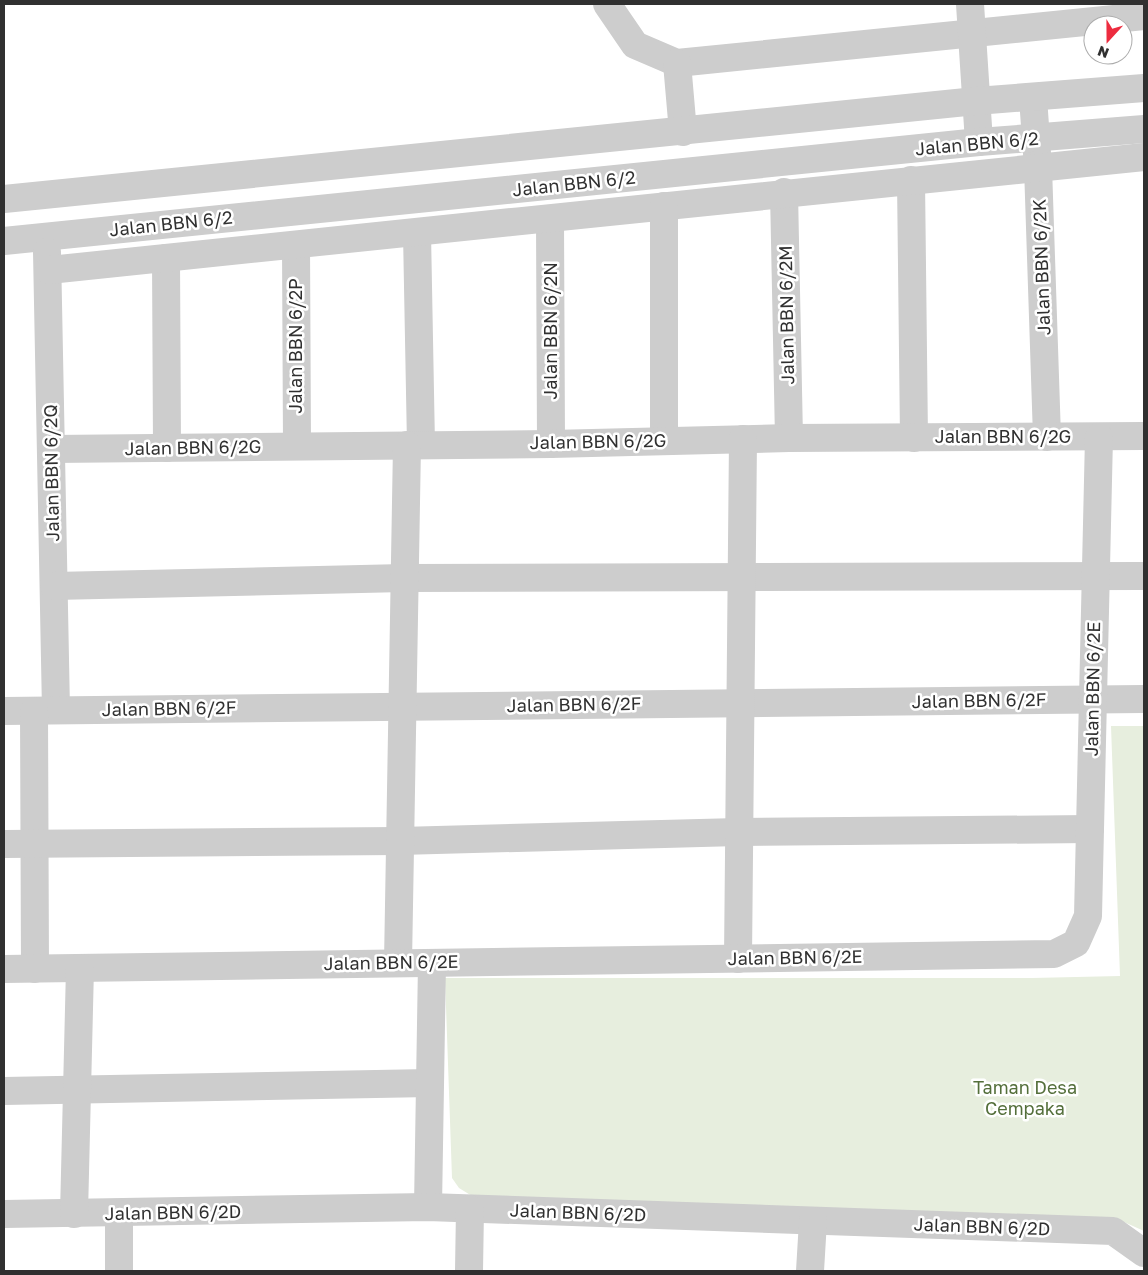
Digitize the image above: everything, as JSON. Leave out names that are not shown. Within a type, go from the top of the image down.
[{"type":"street","points":[[608,4],[635,45],[677,63],[1144,16]]},
{"type":"street","points":[[970,4],[979,142]]},
{"type":"street","points":[[677,63],[683,132]]},
{"type":"street","points":[[4,200],[976,101],[1144,88]]},
{"type":"street","name":"Jalan BBN 6/2K","points":[[1033,98],[1038,168],[1047,437]]},
{"type":"street","name":"Jalan BBN 6/2","points":[[4,241],[979,142],[1144,129]]},
{"type":"street","points":[[49,270],[550,219],[784,192],[1144,157]]},
{"type":"street","points":[[911,180],[914,438]]},
{"type":"street","name":"Jalan BBN 6/2M","points":[[784,192],[789,438]]},
{"type":"street","points":[[664,206],[664,441]]},
{"type":"street","name":"Jalan BBN 6/2N","points":[[550,219],[551,444]]},
{"type":"street","points":[[398,963],[404,578],[414,445],[417,233]]},
{"type":"street","name":"Jalan BBN 6/2Q","points":[[35,969],[35,844],[54,586],[49,270],[46,236]]},
{"type":"street","name":"Jalan BBN 6/2P","points":[[296,245],[297,446]]},
{"type":"street","points":[[166,258],[167,448]]},
{"type":"street","name":"Jalan BBN 6/2G","points":[[52,449],[551,444],[789,438],[1144,436]]},
{"type":"street","name":"Jalan BBN 6/2E","points":[[4,969],[1054,954],[1076,942],[1088,916],[1099,437]]},
{"type":"street","points":[[738,958],[740,577],[743,439]]},
{"type":"street","points":[[54,586],[404,578],[1144,576]]},
{"type":"street","name":"Jalan BBN 6/2F","points":[[4,711],[1144,699]]},
{"type":"street","points":[[4,844],[400,841],[738,832],[1090,829]]},
{"type":"street","points":[[428,1207],[432,963]]},
{"type":"street","points":[[74,1214],[80,968]]},
{"type":"street","points":[[4,1091],[430,1083]]},
{"type":"street","name":"Jalan BBN 6/2D","points":[[4,1214],[118,1214],[428,1207],[1113,1231],[1144,1253]]},
{"type":"street","points":[[469,1271],[470,1209]]},
{"type":"street","points":[[118,1214],[119,1271]]},
{"type":"street","points":[[810,1271],[813,1221]]},
{"type":"green space","name":"Taman Desa Cempaka","points":[[1111,726],[1144,726],[1144,1231],[1124,1222],[472,1196],[459,1188],[452,1178],[445,978],[1032,978],[1120,976]]}]
